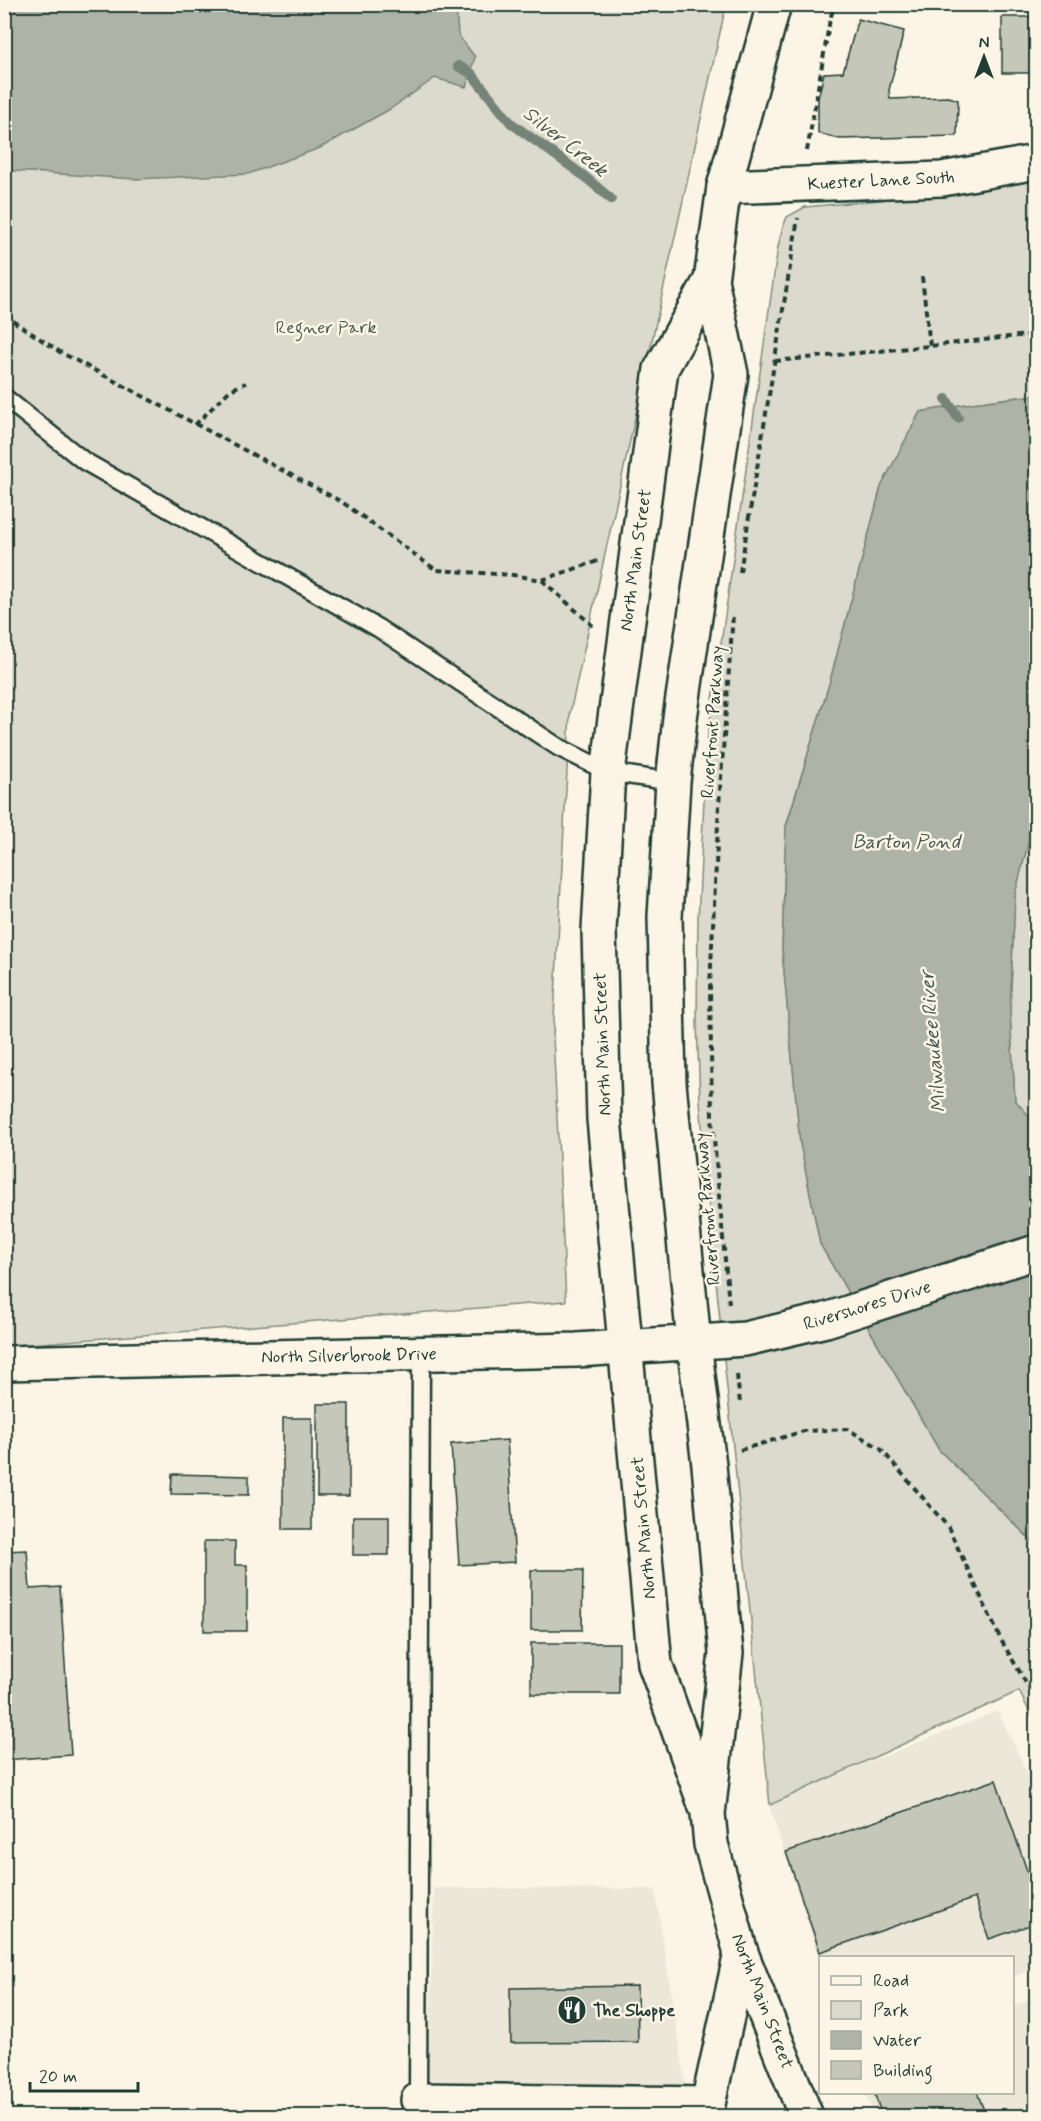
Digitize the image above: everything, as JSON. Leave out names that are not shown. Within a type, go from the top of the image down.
[{"type":"main road","name":"North Main Street","points":[[774,4],[724,187],[711,280],[731,374],[680,718],[673,782],[665,917],[669,1083],[726,1653],[708,1814],[711,1844],[741,1953],[806,2116]]},
{"type":"main road","name":"Kuester Lane South","points":[[724,187],[942,179],[1036,162]]},
{"type":"main road","name":"North Main Street","points":[[708,1814],[656,1664],[604,1119],[599,930],[608,772],[661,369],[711,280]]},
{"type":"main road","name":"Rivershores Drive","points":[[694,1343],[733,1341],[826,1320],[1036,1252]]},
{"type":"main road","name":"North Silverbrook Drive","points":[[4,1363],[421,1354],[694,1343]]},
{"type":"main road","points":[[418,2100],[708,2110],[741,1953]]},
{"type":"lane","points":[[4,398],[84,461],[378,628],[558,747],[608,772],[673,782]]},
{"type":"lane","points":[[418,2100],[421,1354]]},
{"type":"path","points":[[738,583],[815,100],[830,19],[835,4]]},
{"type":"path","points":[[922,277],[930,346]]},
{"type":"path","points":[[4,315],[60,352],[342,502],[436,570],[513,575],[542,580],[636,548]]},
{"type":"path","points":[[775,361],[1036,334]]},
{"type":"path","points":[[195,425],[230,390],[246,383]]},
{"type":"path","points":[[542,580],[623,652]]},
{"type":"path","name":"Riverfront Parkway","points":[[734,607],[719,804],[710,986],[712,1117],[740,1412]]},
{"type":"path","points":[[709,1465],[744,1448],[804,1431],[847,1429],[880,1448],[948,1527],[1001,1640],[1036,1700]]},
{"type":"shaded area","points":[[998,1711],[1036,1791],[1036,1967],[1014,1977],[1014,1956],[819,1956],[819,1958],[768,1802]]},
{"type":"shaded area","points":[[434,1888],[655,1889],[687,2094],[428,2084]]},
{"type":"shaded area","points":[[1036,1996],[1036,2116],[875,2116],[865,2094],[1014,2094],[1014,2006]]},
{"type":"green space","name":"Regner Park","points":[[5,5],[726,5],[570,713],[553,1036],[566,1301],[5,1346]]},
{"type":"green space","points":[[1036,174],[1036,395],[920,412],[881,487],[830,681],[786,826],[782,950],[800,1143],[820,1244],[939,1450],[1036,1545],[1036,1725],[1019,1691],[770,1805],[710,1223],[700,1100],[697,1023],[698,920],[707,741],[778,247],[787,217],[805,207],[880,200]]},
{"type":"green space","points":[[1036,813],[1036,1124],[1015,1101],[1010,1012],[1015,894]]},
{"type":"water","points":[[4,5],[456,5],[458,35],[475,57],[466,87],[435,78],[390,109],[320,148],[248,174],[135,179],[14,171],[5,169]]},
{"type":"water","name":"Barton Pond","points":[[1036,395],[1036,813],[1015,894],[1010,1012],[1015,1100],[1036,1124],[1036,1545],[939,1450],[820,1244],[800,1143],[782,950],[786,827],[830,681],[881,487],[920,412]]},
{"type":"building","points":[[1002,17],[1036,17],[1036,73],[1002,73]]},
{"type":"building","points":[[858,19],[904,31],[889,90],[890,99],[949,97],[958,100],[957,136],[840,139],[818,133],[818,98],[824,73],[843,72]]},
{"type":"building","points":[[317,1404],[349,1404],[349,1496],[317,1496]]},
{"type":"building","points":[[283,1418],[312,1418],[312,1529],[283,1529]]},
{"type":"building","points":[[507,1440],[515,1562],[459,1565],[451,1444]]},
{"type":"building","points":[[172,1474],[249,1476],[249,1495],[171,1494]]},
{"type":"building","points":[[353,1516],[389,1516],[389,1555],[353,1555]]},
{"type":"building","points":[[204,1541],[235,1541],[235,1565],[247,1565],[247,1631],[204,1631]]},
{"type":"building","points":[[27,1550],[30,1589],[60,1587],[71,1755],[4,1760],[4,1551]]},
{"type":"building","points":[[531,1570],[583,1570],[582,1630],[531,1630]]},
{"type":"building","points":[[531,1643],[619,1643],[619,1694],[531,1694]]},
{"type":"building","points":[[996,1780],[1036,1897],[1036,1923],[989,1939],[975,1898],[820,1952],[786,1852]]},
{"type":"building","points":[[637,1986],[638,2042],[511,2043],[510,1988]]},
{"type":"building","points":[[875,2094],[978,2094],[986,2116],[882,2116]]},
{"type":"waterway","name":"Silver Creek","points":[[458,66],[471,73],[511,123],[584,176],[611,199]]},
{"type":"waterway","name":"Silver Creek","points":[[946,399],[958,418]]},
{"type":"place","name":"The Shoppe","points":[[572,2010]]},
{"type":"water label","name":"Milwaukee River","points":[[932,1042]]}]
